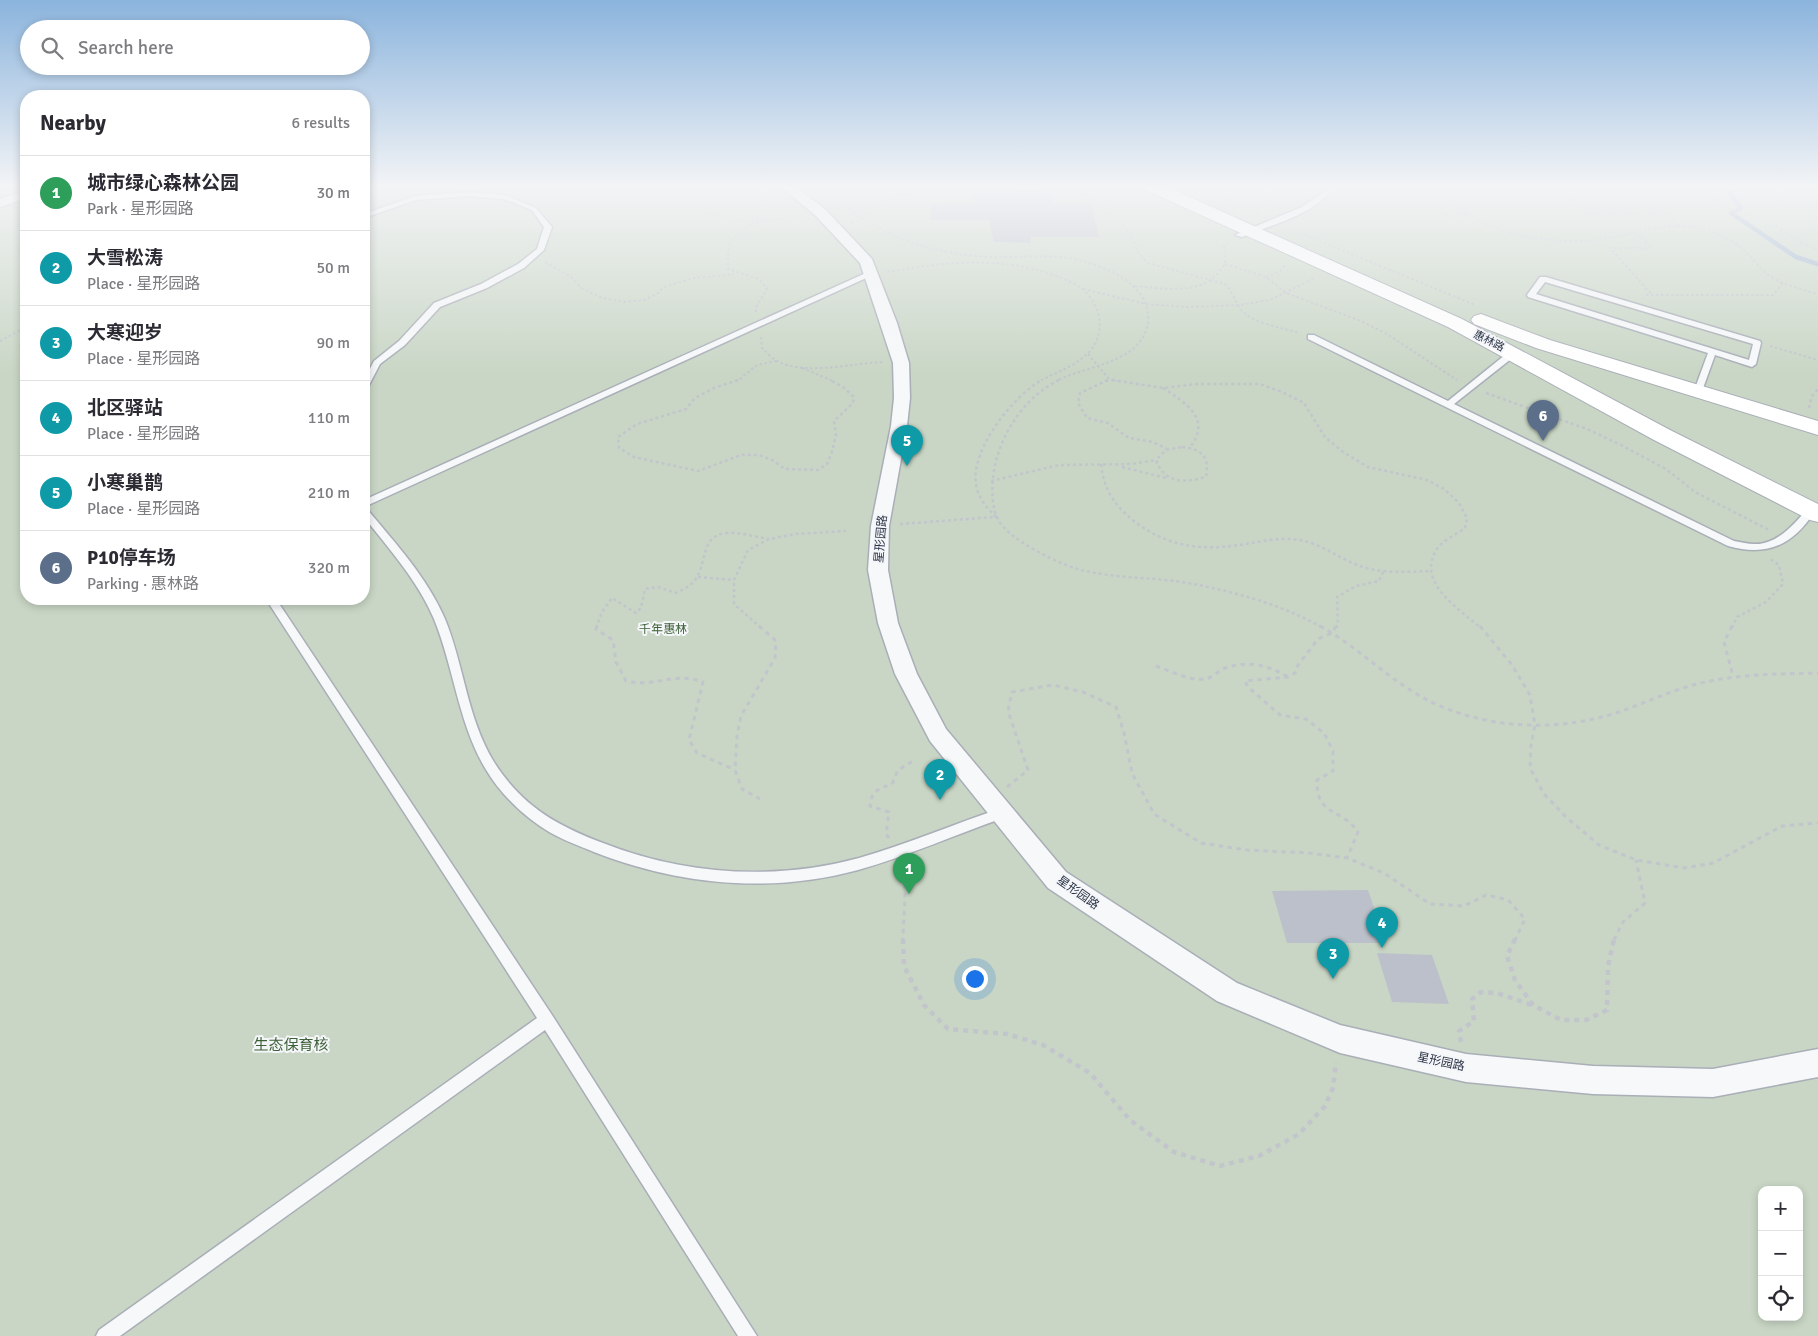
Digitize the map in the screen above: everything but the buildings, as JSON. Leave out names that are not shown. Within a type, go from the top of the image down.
[{"type":"main road","name":"惠林路","points":[[1298,248],[1513,353],[1662,435],[1814,512]]},
{"type":"main road","name":"惠林路","points":[[1306,248],[1543,344],[1698,391],[1813,417]]},
{"type":"street","name":"星形园路","points":[[854,248],[866,262],[871,274],[901,363],[902,398],[899,426],[880,526],[878,570],[888,623],[906,674],[938,735],[1057,880],[1227,992],[1340,1039],[1466,1068],[1593,1080],[1713,1083],[1818,1063]]},
{"type":"lane","points":[[370,376],[377,363],[402,343],[437,305],[484,286],[520,266],[541,248]]},
{"type":"lane","points":[[370,501],[761,326],[871,274]]},
{"type":"lane","points":[[1543,279],[1757,343],[1752,364],[1531,295],[1543,279]]},
{"type":"lane","points":[[1311,337],[1732,544],[1757,548],[1774,544],[1814,512]]},
{"type":"lane","points":[[1698,391],[1712,352]]},
{"type":"lane","points":[[1449,404],[1513,353]]},
{"type":"lane","points":[[370,518],[423,586],[445,632],[470,724],[484,755],[504,787],[551,826],[616,856],[701,875],[767,879],[836,870],[898,853],[964,826],[995,805]]},
{"type":"lane","points":[[275,605],[547,1020],[748,1336]]},
{"type":"lane","points":[[105,1336],[547,1020]]},
{"type":"path","points":[[727,248],[726,252],[728,269],[734,274]]},
{"type":"path","points":[[934,248],[998,257],[1033,256],[1076,259],[1106,269],[1134,286],[1161,289],[1184,288],[1211,280],[1225,264],[1224,248]]},
{"type":"path","points":[[1136,248],[1139,254],[1148,263],[1225,284],[1241,310],[1251,318],[1272,323],[1311,337]]},
{"type":"path","points":[[1337,248],[1482,308]]},
{"type":"path","points":[[1610,248],[1652,295]]},
{"type":"path","points":[[1741,248],[1767,274],[1783,283],[1818,294]]},
{"type":"path","points":[[534,255],[570,276],[581,288],[602,298],[624,302],[645,300],[658,293],[664,287],[694,278],[734,274],[753,275],[764,283],[767,289],[756,307],[756,318],[761,326],[762,348],[776,361]]},
{"type":"path","points":[[1266,277],[1280,271],[1290,259]]},
{"type":"path","points":[[871,274],[924,266],[974,262],[1003,264],[1032,268],[1082,289],[1146,304],[1188,307],[1239,305],[1270,300],[1315,278]]},
{"type":"path","points":[[1225,264],[1266,277],[1286,293],[1312,304],[1347,315],[1387,334],[1441,370],[1471,386],[1588,429],[1621,445],[1666,469],[1695,492],[1783,536]]},
{"type":"path","points":[[1628,304],[1633,296],[1773,295],[1783,283]]},
{"type":"path","points":[[996,517],[991,481],[1006,431],[1033,398],[1053,382],[1079,370],[1122,355],[1140,343],[1149,326],[1146,304],[1134,286]]},
{"type":"path","points":[[1082,289],[1095,306],[1102,325],[1096,342],[1088,354],[1031,386],[1011,406],[995,426],[983,449],[974,478],[981,502],[1009,531],[1073,568],[1113,575],[1163,579],[1225,590],[1285,610],[1332,633],[1411,692],[1452,710],[1490,722],[1555,726],[1597,718],[1638,706],[1680,688],[1733,676],[1818,673]]},
{"type":"path","points":[[0,341],[20,331]]},
{"type":"path","points":[[1757,343],[1818,360]]},
{"type":"path","points":[[1088,354],[1109,379]]},
{"type":"path","points":[[776,361],[832,379],[845,387],[854,397],[853,403],[834,421],[836,435],[832,452],[827,464],[818,470],[784,469],[772,460],[759,455],[741,455],[717,462],[698,471],[634,457],[619,448],[618,437],[637,424],[686,409],[695,398],[740,379],[757,365],[776,361]]},
{"type":"path","points":[[802,368],[867,361],[901,363]]},
{"type":"path","points":[[1166,449],[1162,444],[1148,439],[1131,438],[1118,433],[1110,423],[1088,418],[1078,403],[1080,393],[1109,379],[1163,388],[1197,384],[1260,384],[1304,403],[1325,437],[1351,457],[1368,467],[1427,480],[1444,489],[1459,503],[1467,518],[1464,528],[1437,548],[1430,571],[1436,586],[1452,604],[1482,629],[1512,665],[1530,695],[1535,725],[1531,745],[1530,768],[1544,794],[1566,817],[1599,845],[1636,860],[1684,868],[1712,863],[1782,826],[1818,823]]},
{"type":"path","points":[[1163,388],[1188,404],[1196,415],[1199,426],[1198,439],[1190,447]]},
{"type":"path","points":[[1813,417],[1812,396],[1818,389]]},
{"type":"path","points":[[991,481],[1059,465],[1100,464],[1180,481],[1193,481],[1206,477],[1207,459],[1198,450],[1190,447],[1166,449],[1158,454],[1156,460],[1158,468],[1168,478]]},
{"type":"path","points":[[1116,466],[1141,464],[1156,460]]},
{"type":"path","points":[[1100,464],[1106,493],[1118,509],[1142,528],[1166,541],[1205,548],[1276,539],[1302,540],[1330,549],[1354,564],[1383,572],[1430,571]]},
{"type":"path","points":[[880,526],[996,517]]},
{"type":"path","points":[[760,799],[742,789],[735,770],[737,736],[741,716],[775,658],[776,641],[734,604],[734,580],[748,550],[769,539],[796,534],[846,531]]},
{"type":"path","points":[[735,770],[697,752],[689,740],[703,682],[692,677],[680,675],[643,684],[626,682],[617,667],[613,651],[613,640],[596,629],[602,611],[612,598],[636,613],[641,608],[645,589],[658,587],[676,593],[688,586],[698,577],[701,560],[709,542],[724,533],[769,539]]},
{"type":"path","points":[[1733,676],[1724,642],[1737,617],[1766,602],[1783,584],[1779,565],[1757,548]]},
{"type":"path","points":[[1347,858],[1358,832],[1354,824],[1323,806],[1316,792],[1318,780],[1333,771],[1333,751],[1324,733],[1306,719],[1280,714],[1248,687],[1245,681],[1288,677],[1295,673],[1298,665],[1318,639],[1332,633],[1338,624],[1337,597],[1346,589],[1378,581],[1383,572]]},
{"type":"path","points":[[698,577],[734,580]]},
{"type":"path","points":[[1156,666],[1179,674],[1205,679],[1226,668],[1251,663],[1272,667],[1288,677]]},
{"type":"path","points":[[995,805],[1006,787],[1028,770],[1008,711],[1012,692],[1053,685],[1083,692],[1116,707],[1124,733],[1132,772],[1154,814],[1201,843],[1247,850],[1309,853],[1347,858],[1384,873],[1430,904],[1464,906],[1486,895],[1508,900],[1525,919],[1507,956],[1515,980],[1533,1006]]},
{"type":"path","points":[[915,760],[898,770],[892,784],[877,789],[871,795],[870,806],[889,812],[886,834],[898,853],[906,881],[904,966],[924,1005],[948,1029],[1007,1034],[1043,1045],[1090,1073],[1130,1120],[1174,1152],[1220,1166],[1258,1156],[1299,1134],[1325,1106],[1333,1088],[1340,1039]]},
{"type":"path","points":[[1466,1068],[1459,1031],[1474,1021],[1472,999],[1481,992],[1497,993],[1533,1006],[1561,1020],[1586,1020],[1607,1010],[1607,983],[1614,939],[1622,923],[1645,903],[1636,860]]},
{"type":"green space","points":[[0,248],[20,248],[20,605],[370,605],[370,248],[1818,248],[1818,1336],[0,1336]]},
{"type":"waterway","points":[[1783,248],[1796,257],[1818,264]]},
{"type":"place","name":"P10停车场","points":[[1543,441]]},
{"type":"place","name":"小寒巢鹊","points":[[907,466]]},
{"type":"place","name":"大雪松涛","points":[[940,800]]},
{"type":"place","name":"城市绿心森林公园","points":[[909,894]]},
{"type":"place","name":"北区驿站","points":[[1382,948]]},
{"type":"place","name":"大寒迎岁","points":[[1333,979]]},
{"type":"park label","name":"千年惠林","points":[[663,629]]},
{"type":"park label","name":"生态保育核","points":[[291,1045]]}]
